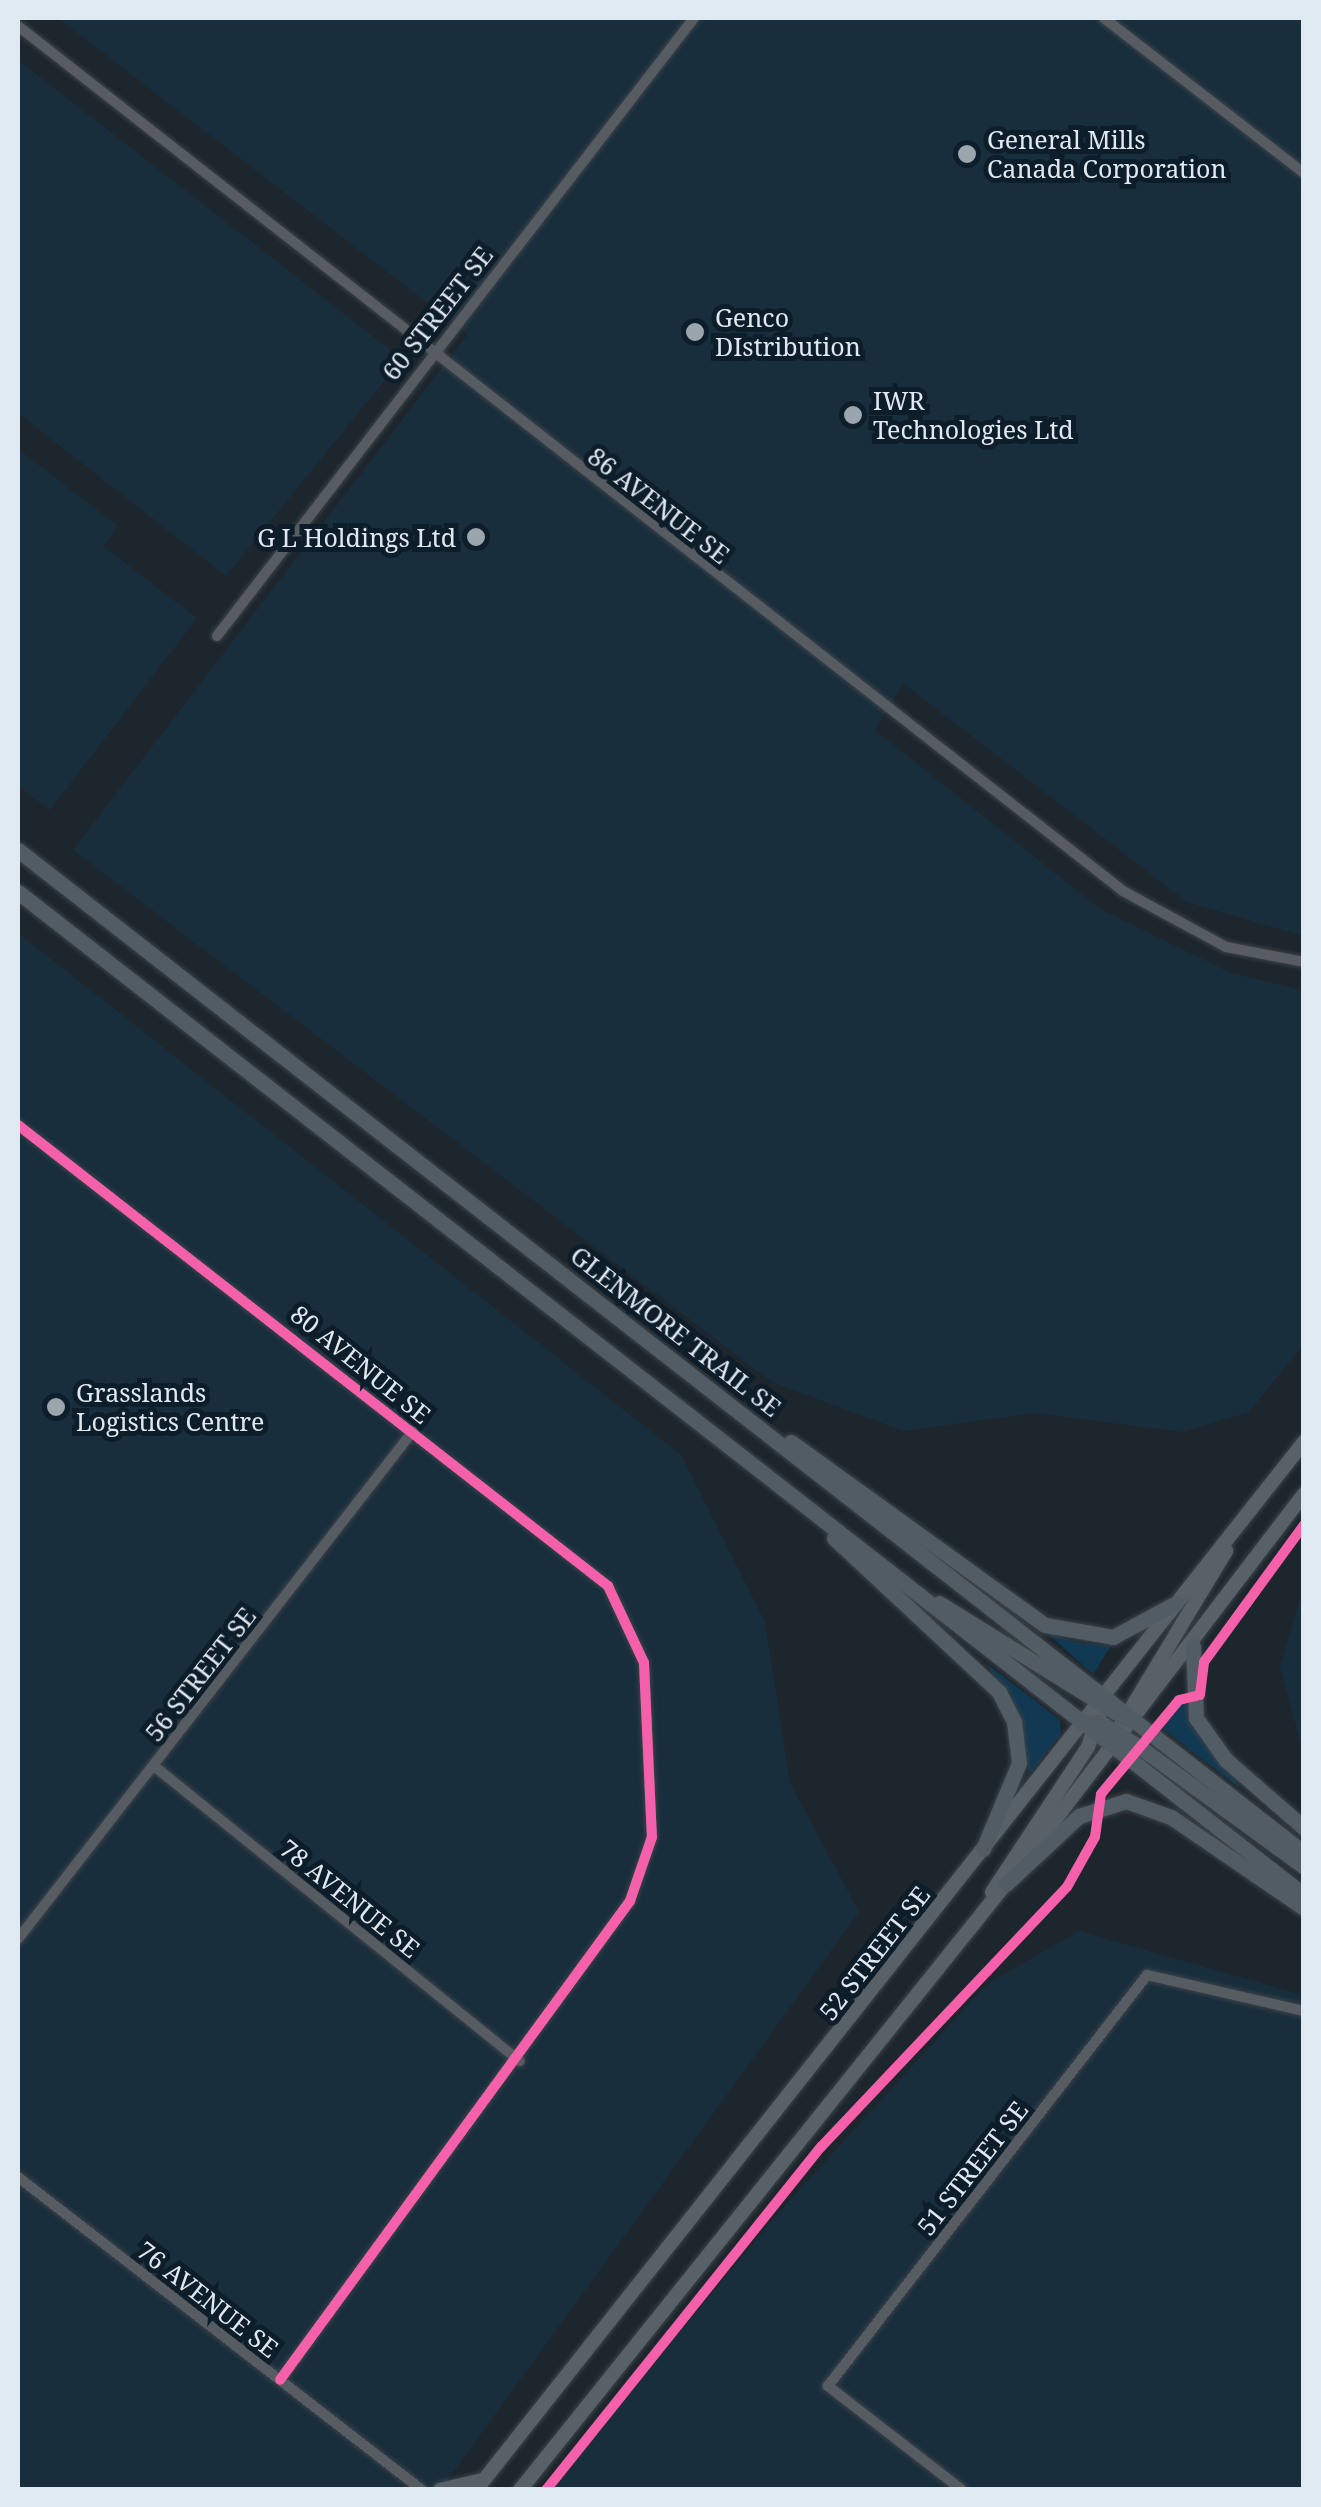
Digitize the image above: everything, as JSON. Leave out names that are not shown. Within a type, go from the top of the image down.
[{"type":"main road","name":"GLENMORE TRAIL SE","points":[[18,850],[765,1433],[1109,1721],[1304,1894]]},
{"type":"main road","name":"GLENMORE TRAIL SE","points":[[18,892],[925,1598],[1304,1852]]},
{"type":"main road","points":[[765,1433],[796,1443],[1044,1625],[1113,1637],[1176,1602]]},
{"type":"main road","name":"52 STREET SE","points":[[520,2490],[1006,1884],[1109,1721],[1176,1602],[1304,1442]]},
{"type":"main road","name":"52 STREET SE","points":[[480,2485],[983,1849],[1109,1721],[1192,1646],[1304,1494]]},
{"type":"main road","points":[[809,1508],[999,1692],[1019,1763],[983,1849]]},
{"type":"main road","points":[[984,1911],[1006,1861],[1212,1581],[1234,1532]]},
{"type":"main road","points":[[1192,1646],[1202,1728],[1304,1828]]},
{"type":"main road","points":[[1109,1721],[1304,1867]]},
{"type":"main road","points":[[1006,1884],[1079,1816],[1126,1802],[1171,1817],[1304,1908]]},
{"type":"main road","points":[[440,2490],[480,2485]]},
{"type":"street","name":"60 STREET SE","points":[[217,636],[431,353],[694,18]]},
{"type":"street","points":[[1104,18],[1304,174]]},
{"type":"street","name":"86 AVENUE SE","points":[[18,26],[1123,891],[1226,947],[1304,962]]},
{"type":"street","name":"80 AVENUE SE","points":[[18,1125],[608,1586],[644,1663],[652,1837],[645,1866],[520,2060]]},
{"type":"street","name":"56 STREET SE","points":[[18,1939],[413,1431]]},
{"type":"street","name":"78 AVENUE SE","points":[[154,1766],[520,2060]]},
{"type":"street","name":"51 STREET SE","points":[[962,2490],[828,2386],[1147,1975],[1304,2012]]},
{"type":"street","points":[[280,2380],[520,2060]]},
{"type":"street","name":"76 AVENUE SE","points":[[18,2176],[422,2490]]},
{"type":"shaded area","points":[[58,18],[1303,18],[1303,936],[1187,902],[903,683],[875,730],[1100,909],[1231,973],[1303,990],[1303,1345],[1249,1412],[1183,1432],[1034,1413],[903,1431],[772,1382],[73,850],[468,334]]},
{"type":"shaded area","points":[[18,60],[402,359],[226,576],[18,413]]},
{"type":"shaded area","points":[[18,449],[118,526],[103,546],[197,618],[50,810],[18,786]]},
{"type":"shaded area","points":[[18,933],[681,1455],[765,1622],[790,1783],[859,1912],[441,2489],[18,2489]]},
{"type":"shaded area","points":[[1304,1589],[1303,1751],[1280,1667]]},
{"type":"shaded area","points":[[1045,1631],[1075,1642],[1111,1646],[1093,1674]]},
{"type":"shaded area","points":[[987,1664],[1060,1720],[1061,1733],[1029,1775],[1021,1721]]},
{"type":"shaded area","points":[[1180,1702],[1186,1703],[1241,1789],[1162,1728]]},
{"type":"shaded area","points":[[1079,1931],[1303,1995],[1303,2489],[549,2490],[781,2210],[987,1984]]},
{"type":"cycle path","points":[[18,1125],[608,1586],[644,1663],[652,1837],[630,1901],[280,2380]]},
{"type":"cycle path","points":[[1200,1695],[1204,1662],[1304,1525]]},
{"type":"cycle path","points":[[546,2490],[821,2147],[1067,1887],[1095,1837],[1101,1794],[1179,1700],[1197,1696]]},
{"type":"place","name":"General Mills Canada Corporation","points":[[967,154]]},
{"type":"place","name":"Genco DIstribution","points":[[695,332]]},
{"type":"place","name":"IWR Technologies Ltd","points":[[853,415]]},
{"type":"place","name":"G L Holdings Ltd","points":[[476,537]]},
{"type":"place","name":"Grasslands Logistics Centre","points":[[56,1407]]}]
